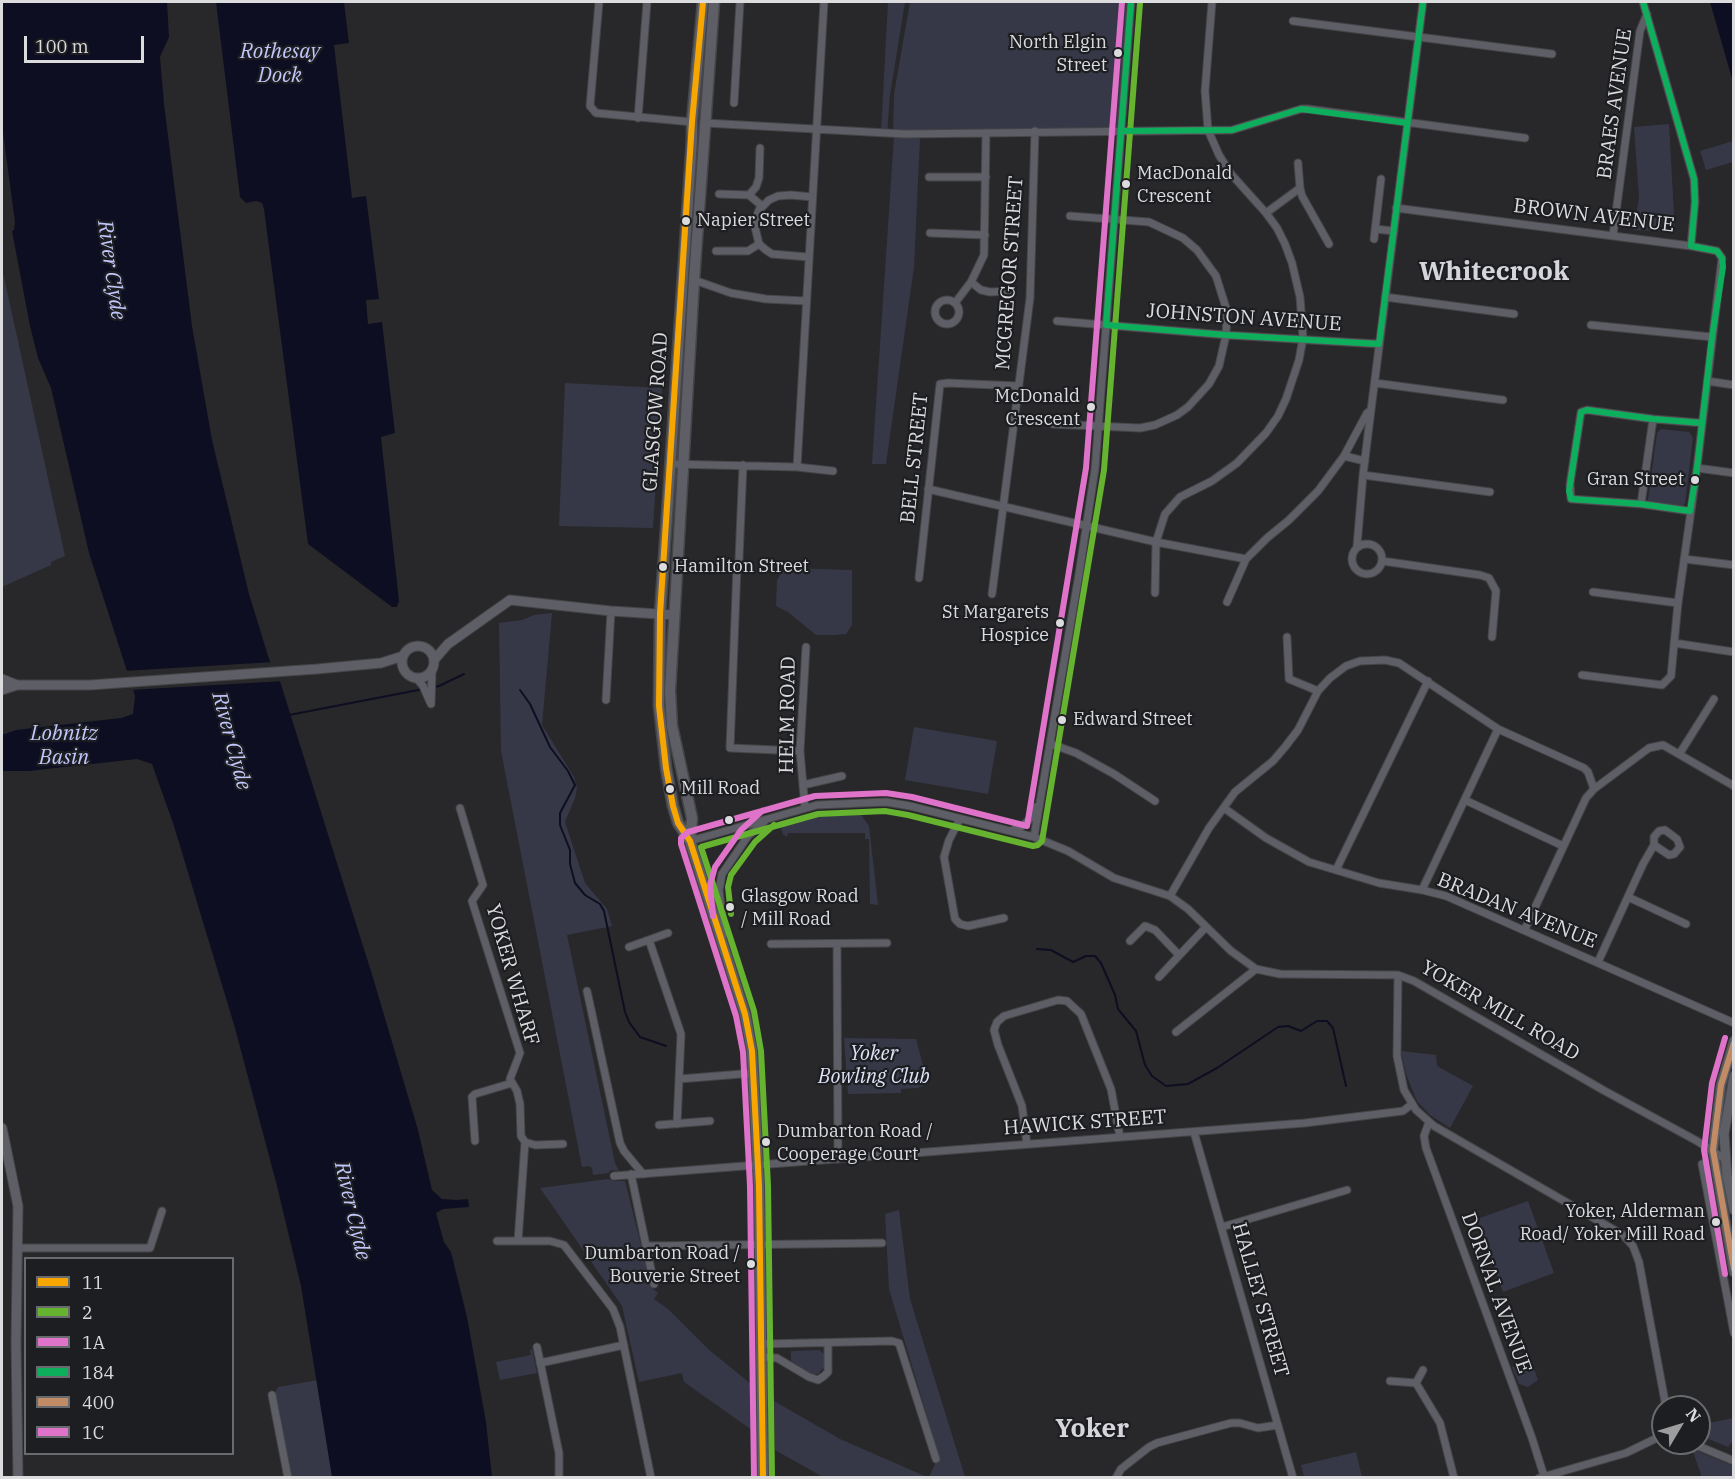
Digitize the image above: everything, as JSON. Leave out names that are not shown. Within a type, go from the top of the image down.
[{"type":"main road","name":"GLASGOW ROAD","points":[[690,841],[678,823],[668,779],[660,721],[660,614],[692,122],[703,2]]},
{"type":"main road","name":"GLASGOW ROAD","points":[[690,841],[692,818],[676,745],[671,706],[674,615],[694,280],[714,2]]},
{"type":"main road","points":[[692,122],[705,123]]},
{"type":"main road","points":[[690,841],[748,1027],[754,1073],[760,1244],[763,1478]]},
{"type":"street","points":[[599,2],[591,106],[596,113],[692,122]]},
{"type":"street","points":[[638,118],[647,2]]},
{"type":"street","points":[[734,103],[740,2]]},
{"type":"street","points":[[797,467],[824,2]]},
{"type":"street","points":[[690,841],[805,808],[827,804],[886,802],[1034,837],[1095,469],[1131,2]]},
{"type":"street","points":[[1155,593],[1156,542],[1165,514],[1180,497],[1212,481],[1255,447],[1272,425],[1286,399],[1293,381],[1303,339],[1300,297],[1292,263],[1277,228],[1231,174],[1219,155],[1209,130],[1205,91],[1212,2]]},
{"type":"street","points":[[1358,546],[1371,544],[1377,548],[1382,561],[1378,570],[1371,574],[1361,573],[1353,567],[1351,558],[1358,546],[1363,475],[1424,2]]},
{"type":"street","name":"BRAES AVENUE","points":[[1643,2],[1694,179],[1695,202],[1690,246]]},
{"type":"street","name":"BRAES AVENUE","points":[[1613,235],[1640,31],[1647,14]]},
{"type":"street","points":[[1293,21],[1552,54]]},
{"type":"street","points":[[705,123],[905,134],[1232,130],[1301,109],[1525,138]]},
{"type":"street","name":"MCGREGOR STREET","points":[[992,594],[1030,298],[1035,131]]},
{"type":"street","points":[[955,303],[971,282],[984,255],[986,134]]},
{"type":"street","points":[[749,195],[756,187],[759,178],[760,148]]},
{"type":"street","points":[[1298,163],[1302,196],[1329,244]]},
{"type":"street","points":[[929,177],[986,177]]},
{"type":"street","points":[[1374,239],[1381,178]]},
{"type":"street","points":[[1266,213],[1300,188]]},
{"type":"street","points":[[719,194],[749,195],[762,206]]},
{"type":"street","points":[[808,257],[772,254],[759,244],[754,223],[759,210],[769,200],[778,196],[812,196]]},
{"type":"street","name":"BROWN AVENUE","points":[[1396,208],[1690,246],[1717,251],[1722,258],[1723,267],[1678,603],[1671,676],[1662,685],[1582,675]]},
{"type":"street","points":[[1052,424],[1098,428],[1140,428],[1155,425],[1182,411],[1209,384],[1219,366],[1226,335],[1227,311],[1216,276],[1197,250],[1183,238],[1149,222],[1070,216]]},
{"type":"street","points":[[1375,229],[1394,231]]},
{"type":"street","points":[[930,233],[985,235]]},
{"type":"street","points":[[716,251],[748,250],[759,244]]},
{"type":"street","points":[[694,280],[731,294],[806,301]]},
{"type":"street","points":[[971,282],[981,290],[1011,291]]},
{"type":"street","points":[[1385,297],[1515,314]]},
{"type":"street","name":"JOHNSTON AVENUE","points":[[1057,321],[1226,335],[1379,344]]},
{"type":"street","points":[[1592,325],[1712,337]]},
{"type":"street","points":[[1707,381],[1734,385]]},
{"type":"street","points":[[1375,383],[1503,400]]},
{"type":"street","name":"BELL STREET","points":[[919,578],[940,384],[1019,386]]},
{"type":"street","points":[[1227,602],[1246,559],[1306,504],[1344,456],[1367,413],[1371,410]]},
{"type":"street","points":[[1690,511],[1641,504],[1571,499],[1569,491],[1581,412],[1587,410],[1701,423]]},
{"type":"street","points":[[1641,504],[1653,419]]},
{"type":"street","points":[[1344,456],[1365,461]]},
{"type":"street","points":[[670,464],[797,467],[833,471]]},
{"type":"street","points":[[743,465],[730,748],[800,751]]},
{"type":"street","points":[[1697,468],[1734,473]]},
{"type":"street","points":[[1363,475],[1490,492]]},
{"type":"street","points":[[928,489],[1087,524],[1156,542],[1246,559]]},
{"type":"street","points":[[1684,559],[1734,565]]},
{"type":"street","points":[[1382,561],[1490,578],[1496,591],[1492,637]]},
{"type":"street","points":[[1593,591],[1678,603]]},
{"type":"street","points":[[381,663],[403,669],[409,676],[417,679],[432,704],[434,660],[448,644],[510,600],[674,615]]},
{"type":"street","points":[[606,700],[611,611]]},
{"type":"street","points":[[1287,637],[1289,679],[1318,691]]},
{"type":"street","points":[[1674,643],[1734,652]]},
{"type":"street","points":[[2,690],[17,685],[95,684],[381,663],[403,656],[414,647],[427,649],[448,644]]},
{"type":"street","name":"HELM ROAD","points":[[805,808],[800,751],[806,646]]},
{"type":"street","points":[[427,649],[434,660]]},
{"type":"street","points":[[403,656],[403,669]]},
{"type":"street","points":[[1170,896],[1209,828],[1235,792],[1285,747],[1298,730],[1318,691],[1346,666],[1372,660],[1399,663],[1498,729],[1584,768],[1588,772],[1594,789]]},
{"type":"street","points":[[417,679],[426,676],[432,670]]},
{"type":"street","points":[[2,680],[17,685]]},
{"type":"street","points":[[1336,870],[1428,681]]},
{"type":"street","points":[[1680,753],[1714,699]]},
{"type":"street","points":[[1422,890],[1498,729]]},
{"type":"street","points":[[1051,744],[1095,763],[1155,801]]},
{"type":"street","points":[[1525,930],[1586,798],[1594,789],[1649,748],[1663,745],[1734,786]]},
{"type":"street","name":"HELM ROAD","points":[[803,785],[842,776]]},
{"type":"street","points":[[1008,831],[1021,827],[1030,819],[1042,790]]},
{"type":"street","points":[[1465,800],[1563,846]]},
{"type":"street","name":"YOKER WHARF","points":[[460,808],[483,885],[472,901],[520,1053],[510,1079],[512,1083]]},
{"type":"street","name":"BRADAN AVENUE","points":[[1224,808],[1288,852],[1322,867],[1379,883],[1422,890],[1473,907],[1734,1023]]},
{"type":"street","points":[[726,954],[719,890],[720,878],[725,867],[748,836],[770,817]]},
{"type":"street","points":[[960,819],[949,840],[944,857],[955,919],[960,924],[968,926],[1004,918]]},
{"type":"street","name":"YOKER MILL ROAD","points":[[1034,837],[1068,851],[1114,878],[1170,896],[1188,909],[1231,951],[1256,969],[1280,974],[1398,975],[1414,981],[1603,1090],[1729,1159]]},
{"type":"street","points":[[1598,962],[1654,845]]},
{"type":"street","points":[[1628,897],[1686,924]]},
{"type":"street","points":[[1130,941],[1145,926],[1155,930],[1179,955]]},
{"type":"street","points":[[1159,977],[1205,928]]},
{"type":"street","points":[[629,947],[668,933]]},
{"type":"street","points":[[649,940],[681,1034],[677,1124]]},
{"type":"street","points":[[771,945],[887,943]]},
{"type":"street","points":[[837,944],[838,1159]]},
{"type":"street","points":[[1176,1032],[1256,969]]},
{"type":"street","points":[[1398,975],[1397,1056],[1404,1090],[1413,1105],[1431,1124],[1623,1235],[1633,1246],[1639,1262],[1664,1395]]},
{"type":"street","points":[[587,991],[621,1146],[643,1174]]},
{"type":"street","points":[[1027,1144],[1022,1106],[994,1030],[997,1022],[1004,1016],[1058,1000],[1067,1001],[1081,1014],[1111,1089],[1120,1137]]},
{"type":"street","points":[[1734,1041],[1721,1085],[1713,1150],[1734,1272]]},
{"type":"street","points":[[679,1079],[754,1073]]},
{"type":"street","points":[[1734,1076],[1724,1134],[1734,1210]]},
{"type":"street","points":[[475,1141],[472,1097],[475,1094],[512,1083],[517,1091],[520,1104],[521,1136],[525,1142],[535,1146],[563,1144]]},
{"type":"street","name":"HAWICK STREET","points":[[614,1176],[1305,1123],[1403,1111],[1413,1105]]},
{"type":"street","points":[[659,1125],[710,1121]]},
{"type":"street","name":"DORNAL AVENUE","points":[[1431,1124],[1424,1136],[1426,1148],[1532,1438],[1541,1477]]},
{"type":"street","points":[[2,1128],[18,1206],[16,1342],[18,1478]]},
{"type":"street","name":"HALLEY STREET","points":[[1194,1132],[1293,1478]]},
{"type":"street","points":[[518,1241],[525,1142]]},
{"type":"street","points":[[1702,1164],[1734,1333]]},
{"type":"street","points":[[631,1174],[654,1284]]},
{"type":"street","points":[[1222,1227],[1347,1190]]},
{"type":"street","points":[[1711,1208],[1722,1206]]},
{"type":"street","points":[[18,1248],[150,1248],[162,1211]]},
{"type":"street","points":[[498,1241],[555,1241],[569,1249],[615,1313],[624,1345],[651,1478]]},
{"type":"street","points":[[646,1246],[882,1243]]},
{"type":"street","points":[[762,1344],[892,1341],[899,1343],[936,1460]]},
{"type":"street","points":[[762,1357],[777,1358],[812,1378],[820,1379],[827,1374],[829,1368],[828,1343]]},
{"type":"street","points":[[540,1363],[624,1345]]},
{"type":"street","points":[[537,1347],[559,1453],[559,1478]]},
{"type":"street","points":[[1416,1383],[1423,1370]]},
{"type":"street","points":[[1390,1381],[1416,1383]]},
{"type":"street","points":[[1416,1383],[1440,1423],[1454,1478]]},
{"type":"street","points":[[272,1395],[288,1478]]},
{"type":"street","points":[[1116,1478],[1121,1469],[1157,1443],[1231,1423],[1258,1428],[1278,1425]]},
{"type":"street","points":[[1541,1477],[1626,1453],[1651,1441]]},
{"type":"street","points":[[1711,1451],[1733,1460]]},
{"type":"green space","points":[[888,2],[905,2],[890,95],[887,133],[881,132]]},
{"type":"green space","points":[[910,2],[1133,2],[1122,131],[893,133],[894,94]]},
{"type":"green space","points":[[1669,124],[1675,232],[1634,230],[1639,198],[1634,127]]},
{"type":"green space","points":[[894,137],[920,138],[914,267],[886,464],[872,464]]},
{"type":"green space","points":[[1733,141],[1733,162],[1706,170],[1700,151]]},
{"type":"green space","points":[[2,268],[65,556],[51,562],[51,565],[2,587]]},
{"type":"green space","points":[[565,383],[662,388],[653,528],[559,526]]},
{"type":"green space","points":[[1661,429],[1689,432],[1693,438],[1685,503],[1681,507],[1651,503],[1648,500],[1657,433]]},
{"type":"green space","points":[[783,568],[852,570],[852,625],[846,634],[816,635],[788,612],[776,606],[777,581]]},
{"type":"green space","points":[[552,613],[542,725],[574,777],[577,787],[575,798],[565,822],[585,883],[607,909],[612,926],[567,935],[615,1163],[619,1171],[611,1170],[608,1173],[593,1175],[592,1168],[582,1167],[501,751],[499,623]]},
{"type":"green space","points":[[914,727],[997,741],[988,794],[905,780]]},
{"type":"green space","points":[[858,810],[869,826],[878,905],[870,904],[869,839],[865,839],[865,833],[788,833],[787,837],[781,829],[787,823],[824,811]]},
{"type":"green space","name":"Yoker Bowling Club","points":[[844,1038],[916,1039],[928,1084],[917,1088],[901,1089],[901,1093],[848,1094]]},
{"type":"green space","points":[[1401,1051],[1436,1055],[1437,1066],[1473,1086],[1450,1128],[1430,1115],[1417,1101],[1406,1074]]},
{"type":"green space","points":[[608,1179],[625,1181],[649,1277],[653,1289],[658,1293],[654,1299],[668,1309],[708,1349],[751,1384],[752,1430],[684,1382],[682,1373],[639,1382],[622,1306],[540,1188]]},
{"type":"green space","points":[[1528,1201],[1554,1273],[1503,1292],[1477,1219]]},
{"type":"green space","points":[[899,1210],[910,1299],[965,1477],[929,1477],[939,1456],[889,1289],[885,1214]]},
{"type":"green space","points":[[532,1349],[537,1373],[500,1380],[496,1362],[531,1355],[530,1350]]},
{"type":"green space","points":[[819,1350],[824,1354],[825,1366],[818,1374],[812,1374],[791,1361],[791,1351]]},
{"type":"green space","points":[[1531,1361],[1538,1380],[1528,1387],[1519,1384],[1512,1367]]},
{"type":"green space","points":[[318,1380],[332,1477],[289,1477],[275,1393],[278,1387]]},
{"type":"green space","points":[[774,1401],[840,1439],[927,1477],[823,1477],[775,1450]]},
{"type":"green space","points":[[1733,1418],[1733,1441],[1728,1447],[1711,1440],[1711,1423]]},
{"type":"green space","points":[[1356,1452],[1362,1477],[1304,1477],[1301,1465]]},
{"type":"green space","points":[[1694,1455],[1706,1455],[1733,1466],[1733,1477],[1702,1477]]},
{"type":"water","points":[[2,2],[167,2],[169,37],[160,57],[164,104],[192,326],[212,440],[249,594],[269,659],[279,678],[374,981],[418,1130],[432,1190],[442,1199],[468,1199],[469,1207],[443,1209],[436,1213],[444,1242],[451,1252],[467,1317],[486,1422],[492,1477],[332,1477],[301,1286],[277,1186],[235,1028],[174,826],[152,764],[137,759],[29,771],[2,771],[2,735],[16,730],[121,718],[133,714],[135,696],[89,553],[51,388],[38,358],[30,326],[12,231],[15,222],[2,125]]},
{"type":"water","name":"Rothesay Dock","points":[[216,2],[344,2],[349,43],[334,45],[352,198],[366,196],[379,299],[366,300],[368,324],[382,322],[395,433],[381,437],[399,601],[397,607],[392,607],[308,544],[264,209],[262,203],[256,201],[246,203],[240,197]]},
{"type":"water","points":[[1710,2],[1731,2],[1734,11],[1733,82]]},
{"type":"pier","points":[[274,662],[284,681],[130,690],[124,671]]},
{"type":"waterway","points":[[289,715],[439,686],[464,674]]},
{"type":"waterway","points":[[520,690],[530,704],[550,747],[568,771],[575,785],[560,813],[560,825],[570,850],[570,864],[575,883],[585,895],[600,904],[604,911],[629,1022],[640,1037],[666,1046]]},
{"type":"waterway","points":[[1037,949],[1051,950],[1073,962],[1086,956],[1095,956],[1101,963],[1115,995],[1118,1009],[1136,1031],[1145,1065],[1152,1076],[1166,1086],[1188,1084],[1217,1068],[1278,1027],[1288,1026],[1301,1031],[1317,1021],[1327,1021],[1333,1028],[1346,1086]]},
{"type":"transit line","name":"11","points":[[703,2],[692,122],[660,614],[659,706],[673,806],[678,823],[690,841],[745,1014],[752,1051],[759,1186],[763,1478]]},
{"type":"transit line","name":"1A","points":[[754,1478],[750,1186],[743,1052],[736,1016],[681,838],[688,832],[815,796],[886,793],[912,797],[1027,826],[1086,468],[1122,2]]},
{"type":"transit line","name":"184","points":[[1131,2],[1106,325],[1379,344],[1423,2]]},
{"type":"transit line","name":"184","points":[[1643,2],[1694,179],[1695,202],[1691,246]]},
{"type":"transit line","name":"2","points":[[772,1478],[768,1186],[761,1051],[754,1011],[701,847],[818,814],[885,811],[1033,846],[1042,841],[1104,470],[1140,3]]},
{"type":"transit line","name":"184","points":[[1122,131],[1232,130],[1301,109],[1408,123]]},
{"type":"transit line","name":"184","points":[[1691,246],[1717,251],[1722,258],[1723,267],[1712,337],[1697,468],[1690,511],[1641,504],[1571,499],[1569,491],[1581,412],[1587,410],[1702,423]]},
{"type":"transit line","name":"1A","points":[[713,916],[710,885],[715,867],[741,830],[762,811]]},
{"type":"transit line","name":"2","points":[[731,914],[728,887],[731,875],[755,842],[774,825]]},
{"type":"transit line","name":"1C","points":[[1725,1038],[1712,1083],[1704,1150],[1725,1274]]},
{"type":"transit line","name":"400","points":[[1734,1043],[1721,1085],[1713,1150],[1734,1269]]},
{"type":"place","name":"North Elgin Street","points":[[1118,53]]},
{"type":"place","name":"MacDonald Crescent","points":[[1126,184]]},
{"type":"place","name":"Napier Street","points":[[686,221]]},
{"type":"place","name":"McDonald Crescent","points":[[1091,407]]},
{"type":"place","name":"Gran Street","points":[[1695,480]]},
{"type":"place","name":"Hamilton Street","points":[[663,567]]},
{"type":"place","name":"St Margarets Hospice","points":[[1060,623]]},
{"type":"place","name":"Edward Street","points":[[1062,720]]},
{"type":"place","name":"Mill Road","points":[[670,789]]},
{"type":"place","name":"Glasgow Road / Mill Road","points":[[730,907]]},
{"type":"place","name":"Dumbarton Road / Cooperage Court","points":[[766,1142]]},
{"type":"place","name":"Yoker, Alderman Road/ Yoker Mill Road","points":[[1716,1222]]},
{"type":"place","name":"Dumbarton Road / Bouverie Street","points":[[751,1264]]},
{"type":"district","name":"Whitecrook","points":[[1494,272]]},
{"type":"district","name":"Yoker","points":[[1092,1429]]},
{"type":"water label","name":"River Clyde","points":[[111,270]]},
{"type":"water label","name":"River Clyde","points":[[231,741]]},
{"type":"water label","name":"Lobnitz Basin","points":[[64,746]]},
{"type":"water label","name":"River Clyde","points":[[352,1211]]}]
